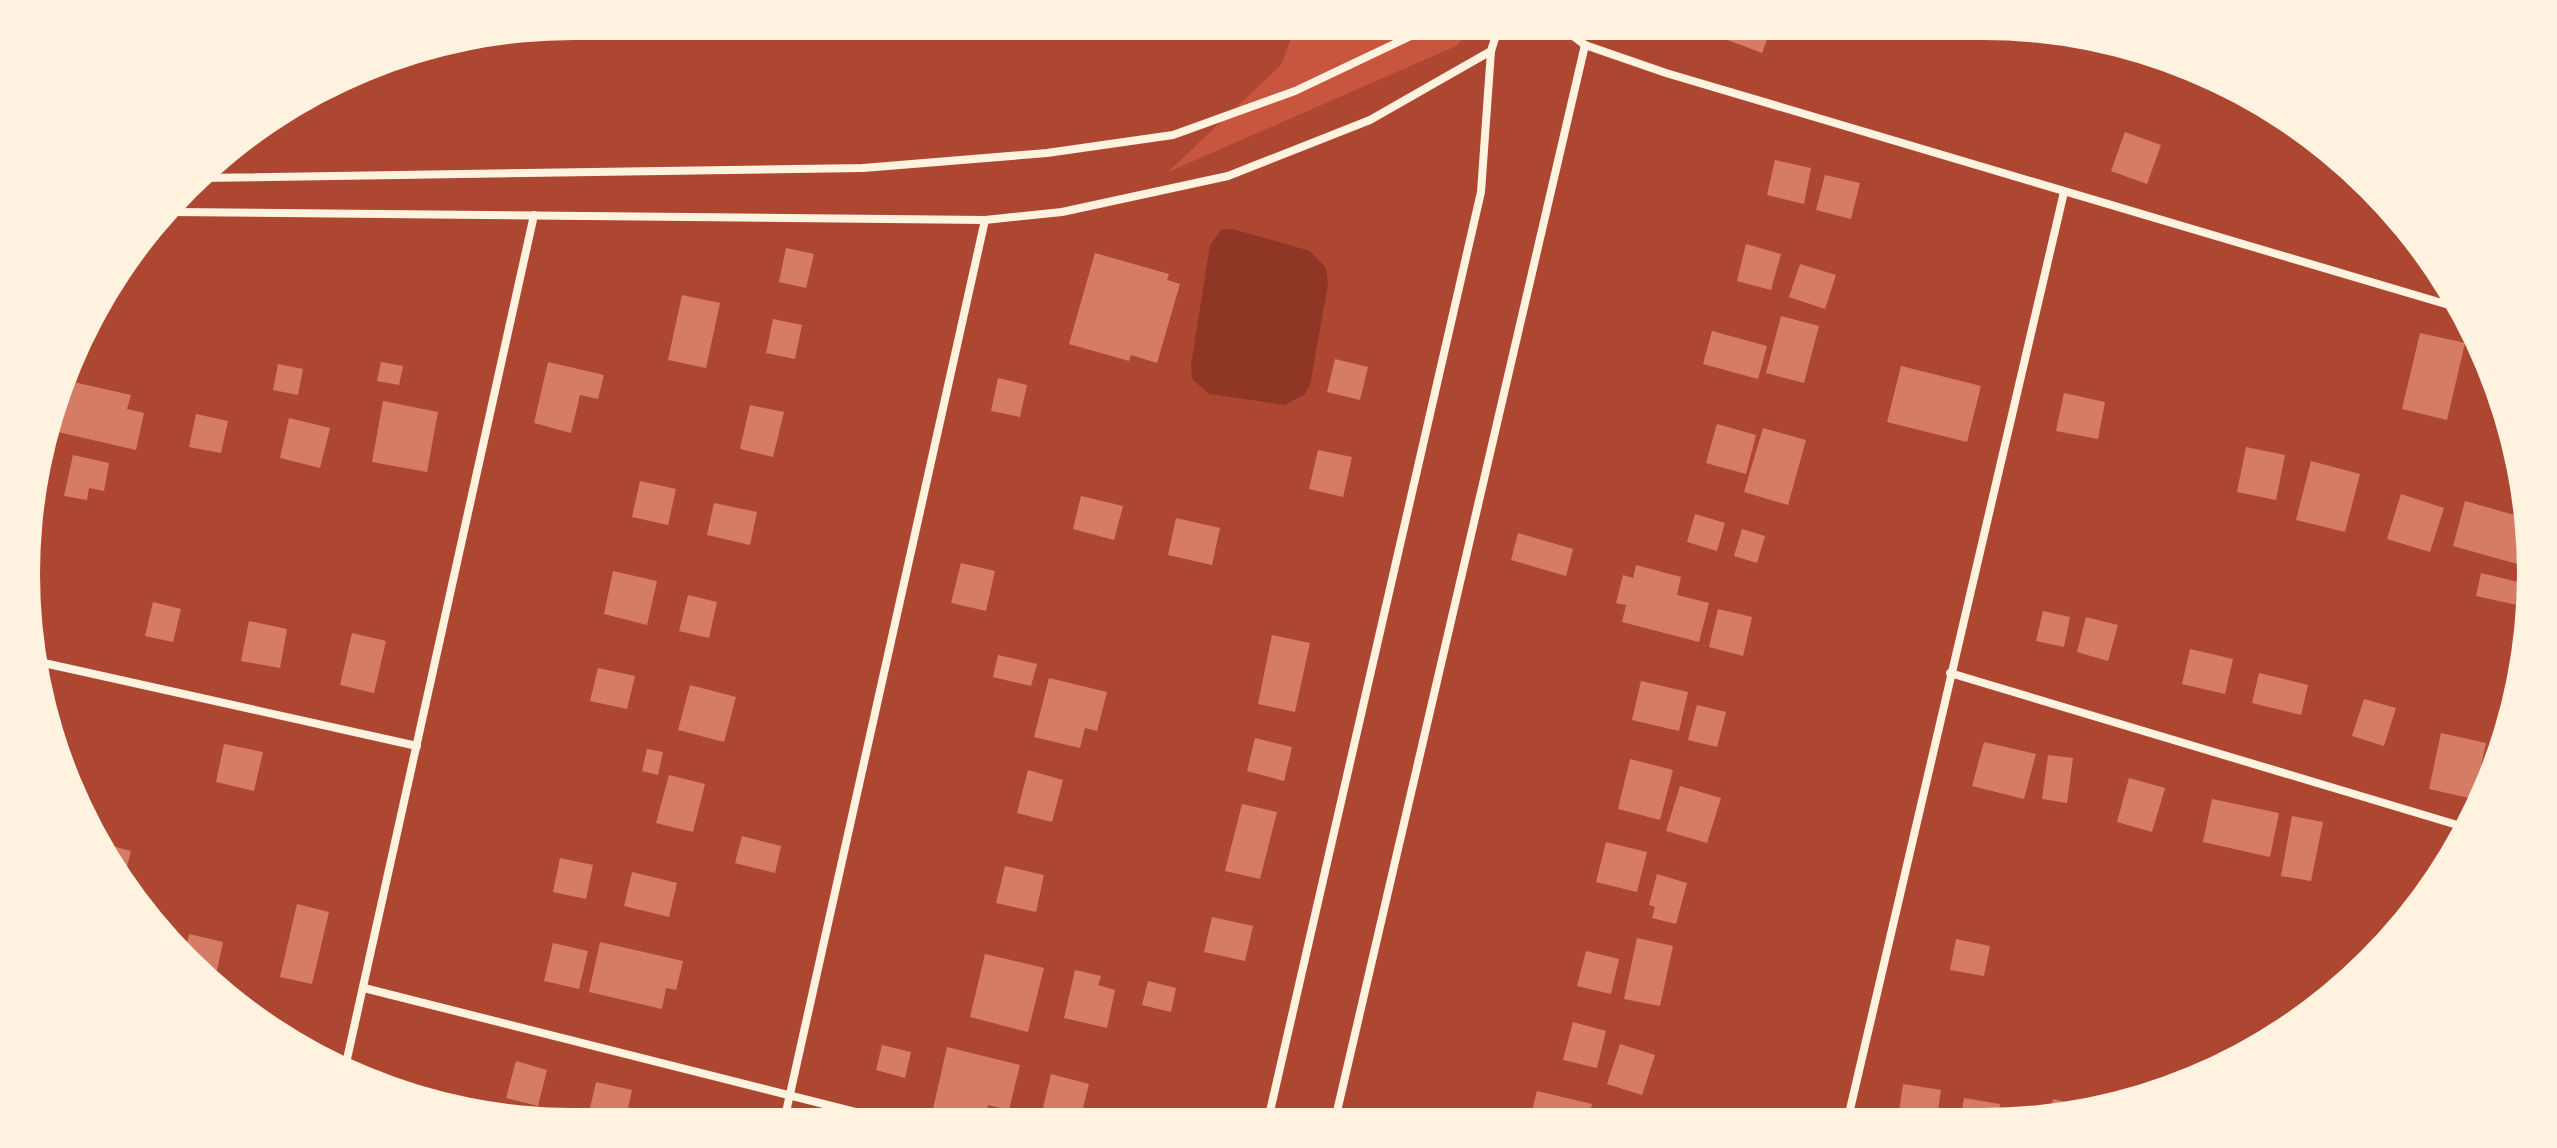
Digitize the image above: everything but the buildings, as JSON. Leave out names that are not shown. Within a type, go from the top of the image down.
[{"type":"street","points":[[217,178],[863,168],[1047,153],[1173,135],[1295,91],[1402,40]]},
{"type":"street","points":[[1271,1108],[1481,192],[1491,51],[1495,40]]},
{"type":"street","points":[[1578,40],[1666,73],[2443,303]]},
{"type":"street","points":[[1338,1108],[1585,45]]},
{"type":"street","points":[[182,212],[985,220],[1062,212],[1228,176],[1370,120],[1491,51]]},
{"type":"street","points":[[1850,1108],[2064,192]]},
{"type":"street","points":[[348,1057],[534,215]]},
{"type":"street","points":[[787,1108],[985,220]]},
{"type":"street","points":[[48,664],[417,746]]},
{"type":"street","points":[[1950,673],[2454,824]]},
{"type":"street","points":[[364,988],[838,1108]]},
{"type":"shaded area","points":[[1291,40],[1281,65],[1168,172],[1456,46],[1462,40],[1983,40],[2087,50],[2155,68],[2219,95],[2280,130],[2361,196],[2427,277],[2462,338],[2476,370],[2489,402],[2507,470],[2517,574],[2507,678],[2489,746],[2476,778],[2462,810],[2427,871],[2361,952],[2280,1018],[2219,1053],[2155,1080],[2121,1090],[2018,1107],[539,1107],[470,1098],[402,1080],[307,1036],[249,998],[196,952],[130,871],[95,810],[81,778],[68,746],[50,678],[40,574],[50,470],[68,402],[81,370],[95,338],[130,277],[196,196],[277,130],[338,95],[402,68],[470,50],[539,41]]},
{"type":"shaded area","points":[[1233,229],[1310,251],[1326,268],[1328,284],[1310,385],[1305,394],[1285,405],[1209,394],[1192,379],[1191,365],[1210,245],[1221,230]]}]
